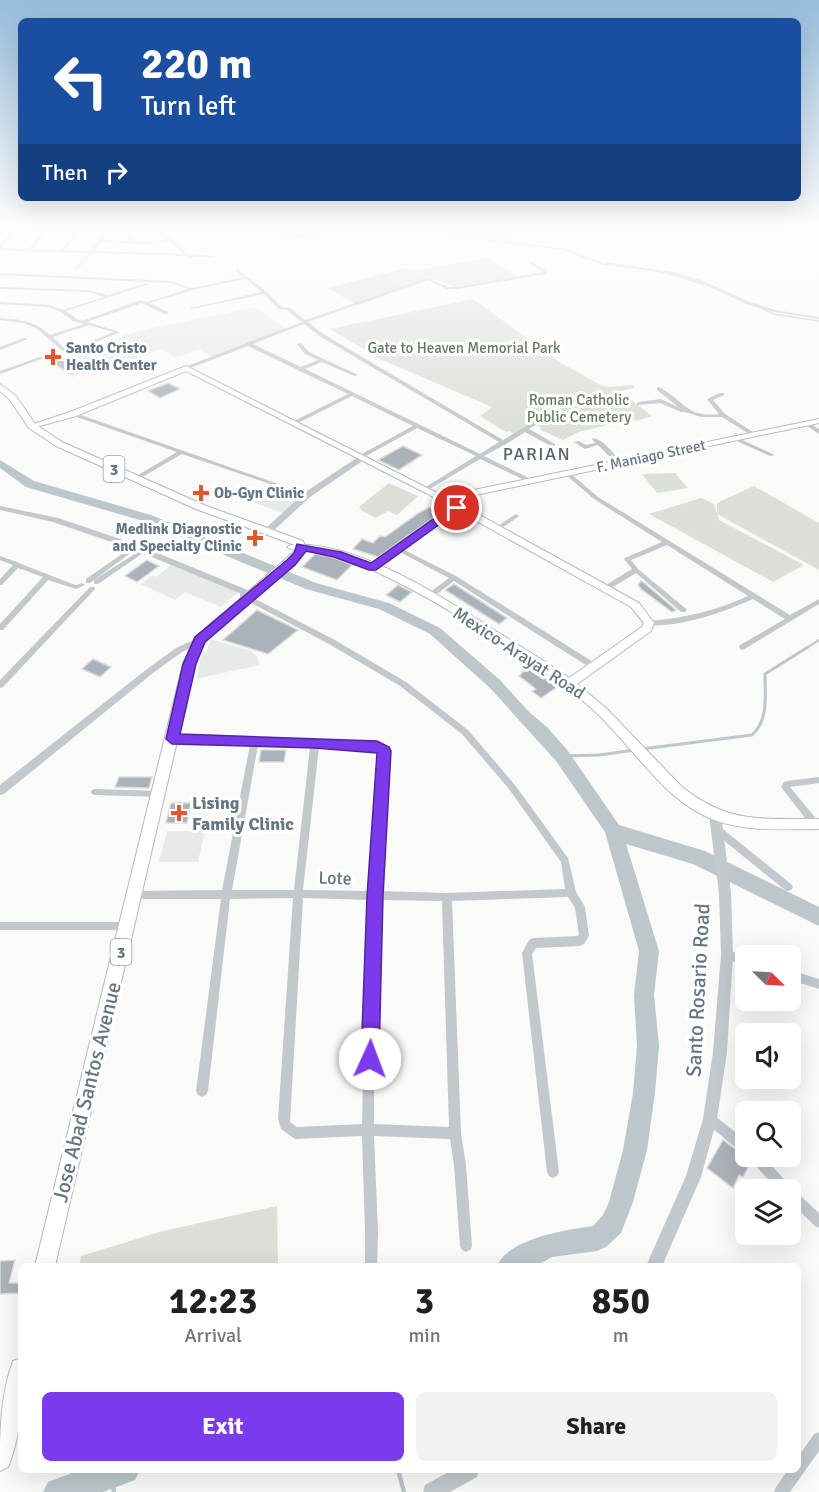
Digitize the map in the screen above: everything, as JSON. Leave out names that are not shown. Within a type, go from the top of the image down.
[{"type":"highway","name":"3","points":[[0,387],[13,398],[32,426],[59,444],[200,507],[294,541],[297,547]]},
{"type":"highway","name":"3","points":[[200,507],[205,512],[297,547]]},
{"type":"highway","name":"Jose Abad Santos Avenue","points":[[46,1263],[108,1013],[126,926],[160,794],[189,664],[200,640],[247,595],[300,554],[297,547]]},
{"type":"highway","points":[[2,1452],[18,1382]]},
{"type":"main road","points":[[32,426],[73,414],[186,368],[426,489],[635,605],[649,624],[642,633],[570,683]]},
{"type":"main road","name":"F. Maniago Street","points":[[448,502],[469,494],[819,421]]},
{"type":"main road","name":"Mexico-Arayat Road","points":[[297,547],[337,555],[431,595],[570,683],[686,798],[715,821],[755,824],[817,824]]},
{"type":"street","points":[[63,311],[104,297]]},
{"type":"street","points":[[51,336],[134,304],[147,303],[167,297]]},
{"type":"street","points":[[192,308],[247,297]]},
{"type":"street","points":[[269,297],[281,308],[288,309],[323,336],[504,443]]},
{"type":"street","points":[[186,368],[247,343],[377,297]]},
{"type":"street","points":[[734,297],[774,311],[819,318]]},
{"type":"street","points":[[0,303],[50,306],[63,311],[70,318],[118,332],[66,353],[51,336],[33,322],[0,319]]},
{"type":"street","points":[[147,303],[166,313]]},
{"type":"street","points":[[0,349],[26,339]]},
{"type":"street","points":[[247,343],[531,482]]},
{"type":"street","points":[[299,344],[306,353],[356,375]]},
{"type":"street","points":[[0,373],[42,358]]},
{"type":"street","points":[[301,369],[322,360]]},
{"type":"street","points":[[659,388],[684,411]]},
{"type":"street","points":[[296,422],[353,394]]},
{"type":"street","points":[[722,394],[710,399],[723,415],[753,434]]},
{"type":"street","points":[[640,406],[674,401]]},
{"type":"street","points":[[665,403],[707,418],[723,415]]},
{"type":"street","points":[[73,414],[307,495]]},
{"type":"street","points":[[426,489],[535,423]]},
{"type":"street","points":[[806,423],[819,432]]},
{"type":"street","points":[[268,531],[307,495],[363,457],[416,426]]},
{"type":"street","points":[[526,430],[554,445]]},
{"type":"street","points":[[735,438],[772,455]]},
{"type":"street","points":[[577,442],[585,447],[597,441],[618,463]]},
{"type":"street","points":[[135,479],[181,452]]},
{"type":"street","points":[[568,474],[596,498],[789,618]]},
{"type":"street","points":[[0,508],[55,520],[140,548],[247,595],[403,684],[465,732],[512,787],[565,861],[571,893],[579,907],[584,936],[580,941],[533,943],[527,953],[553,1172]]},
{"type":"street","points":[[372,568],[457,508]]},
{"type":"street","points":[[498,528],[516,516]]},
{"type":"street","points":[[666,543],[641,555],[628,557],[636,570],[683,610]]},
{"type":"street","points":[[0,558],[71,586],[96,582],[140,548]]},
{"type":"street","points":[[92,589],[84,589],[85,583],[140,548]]},
{"type":"street","points":[[400,550],[454,578],[595,667]]},
{"type":"street","points":[[0,583],[18,564]]},
{"type":"street","points":[[606,588],[636,570]]},
{"type":"street","points":[[0,628],[48,576]]},
{"type":"street","points":[[431,595],[454,578]]},
{"type":"street","points":[[0,686],[96,586],[96,582]]},
{"type":"street","points":[[649,624],[702,617],[725,610],[754,596]]},
{"type":"street","points":[[743,647],[819,601]]},
{"type":"street","points":[[0,791],[157,665],[179,650],[200,640]]},
{"type":"street","points":[[172,739],[377,746],[384,751],[375,896],[368,1130],[373,1227],[371,1263]]},
{"type":"street","points":[[202,1091],[226,895],[255,741]]},
{"type":"street","points":[[315,743],[298,894],[285,1125],[295,1133],[368,1130],[455,1133]]},
{"type":"street","points":[[817,824],[785,787],[787,784],[819,780]]},
{"type":"street","points":[[95,792],[160,794]]},
{"type":"street","points":[[715,821],[788,887]]},
{"type":"street","name":"Santo Rosario Road","points":[[655,1263],[693,1177],[710,1119],[720,1052],[727,955],[725,893],[715,821]]},
{"type":"street","name":"Lote","points":[[134,895],[298,894],[447,897],[571,893]]},
{"type":"street","points":[[447,897],[455,1133],[460,1165],[466,1246]]},
{"type":"street","points":[[0,926],[126,926]]},
{"type":"street","points":[[727,955],[735,958]]},
{"type":"street","points":[[801,978],[819,984]]},
{"type":"street","points":[[710,1119],[735,1140]]},
{"type":"street","points":[[765,1167],[776,1179]]},
{"type":"street","points":[[801,1204],[819,1222]]},
{"type":"street","points":[[801,1465],[819,1439]]},
{"type":"street","points":[[432,1492],[465,1473]]},
{"type":"street","points":[[782,1492],[795,1473]]},
{"type":"shaded area","points":[[255,307],[287,329],[214,358],[198,349],[176,358],[162,349],[99,372],[94,369],[72,377],[51,364],[134,332]]},
{"type":"shaded area","points":[[269,488],[301,499],[285,514],[253,502]]},
{"type":"shaded area","points":[[171,565],[238,592],[221,607],[185,592],[175,600],[141,584],[153,575],[156,577]]},
{"type":"shaded area","points":[[210,639],[252,651],[258,657],[259,665],[196,679],[202,651],[207,653]]},
{"type":"shaded area","points":[[167,831],[205,831],[198,862],[159,862]]},
{"type":"green space","points":[[343,297],[382,297],[358,305]]},
{"type":"green space","name":"Gate to Heaven Memorial Park","points":[[473,299],[558,361],[600,385],[608,387],[632,385],[635,388],[620,391],[652,416],[637,421],[627,416],[604,426],[578,432],[563,440],[539,429],[542,428],[534,424],[516,435],[509,431],[506,432],[480,416],[492,407],[382,360],[330,329]]},
{"type":"green space","points":[[678,473],[676,475],[688,488],[657,493],[642,474]]},
{"type":"green space","points":[[389,483],[418,496],[397,515],[388,511],[376,518],[362,511],[359,507]]},
{"type":"green space","points":[[754,486],[819,523],[819,570],[717,514],[719,520],[804,565],[773,582],[649,514],[701,498],[714,504],[717,513],[717,503]]},
{"type":"green space","points":[[277,1206],[278,1263],[80,1263],[81,1256],[163,1231]]},
{"type":"building","points":[[58,357],[66,362],[74,360],[87,368],[70,374],[49,360]]},
{"type":"building","points":[[168,383],[180,389],[160,398],[148,391]]},
{"type":"building","points":[[403,446],[422,455],[399,470],[378,460]]},
{"type":"building","points":[[438,503],[447,508],[378,557],[353,549],[362,539],[373,543],[380,536],[385,537],[420,512]]},
{"type":"building","points":[[315,554],[332,557],[352,565],[337,580],[302,567]]},
{"type":"building","points":[[147,560],[159,566],[137,582],[125,576]]},
{"type":"building","points":[[641,581],[676,610],[672,612],[641,589],[638,585]]},
{"type":"building","points":[[454,584],[507,618],[499,624],[445,590]]},
{"type":"building","points":[[398,585],[412,592],[400,602],[386,595]]},
{"type":"building","points":[[257,610],[298,630],[268,654],[223,640]]},
{"type":"building","points":[[93,659],[111,667],[100,677],[82,669]]},
{"type":"building","points":[[530,665],[557,687],[541,698],[532,691],[536,689],[519,676]]},
{"type":"building","points":[[261,750],[286,750],[284,762],[259,762]]},
{"type":"building","points":[[119,777],[152,777],[149,788],[115,787]]},
{"type":"building","name":"Lising Family Clinic","points":[[171,803],[191,803],[187,823],[166,823]]},
{"type":"building","points":[[723,1140],[735,1149],[735,1167],[748,1167],[743,1177],[739,1175],[735,1179],[733,1188],[707,1168]]},
{"type":"building","points":[[15,1260],[9,1283],[18,1283],[18,1293],[0,1294],[0,1261]]},
{"type":"waterway","points":[[733,297],[774,314],[819,321]]},
{"type":"waterway","points":[[0,463],[30,484],[147,518],[311,586],[384,606],[435,631],[495,684],[522,715],[542,732],[562,756],[613,830]]},
{"type":"waterway","points":[[805,649],[819,640]]},
{"type":"waterway","points":[[642,749],[752,735],[764,715],[765,674],[808,647]]},
{"type":"waterway","points":[[562,756],[599,755],[635,750]]},
{"type":"waterway","points":[[516,1263],[549,1245],[597,1238],[606,1232],[621,1202],[635,1150],[644,1093],[648,1046],[644,995],[649,951],[613,830]]},
{"type":"waterway","points":[[613,830],[632,838],[698,857],[819,917]]},
{"type":"waterway","points":[[58,1492],[116,1473]]},
{"type":"waterway","points":[[399,1473],[404,1492]]},
{"type":"waterway","points":[[111,1474],[114,1492]]},
{"type":"place","name":"Santo Cristo Health Center","points":[[53,357]]},
{"type":"place","name":"Ob-Gyn Clinic","points":[[201,493]]},
{"type":"place","name":"Medlink Diagnostic and Specialty Clinic","points":[[255,538]]},
{"type":"place","name":"Lising Family Clinic","points":[[179,813]]},
{"type":"district","name":"PARIAN","points":[[537,454]]},
{"type":"route","points":[[370,1059],[375,896],[384,751],[377,746],[172,739],[189,664],[200,640],[300,554],[301,547],[337,555],[372,568],[457,508]]},
{"type":"park label","name":"Roman Catholic Public Cemetery","points":[[579,408]]}]
